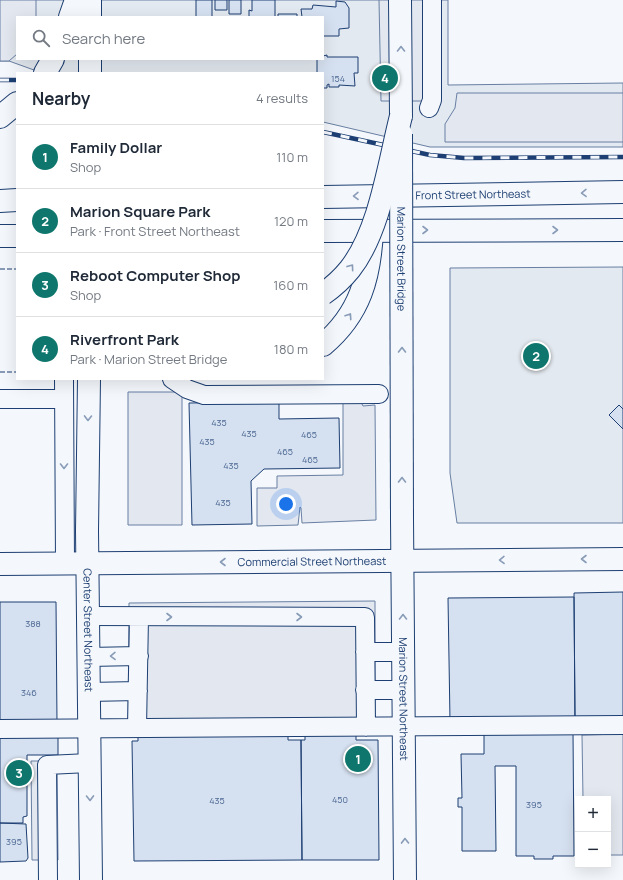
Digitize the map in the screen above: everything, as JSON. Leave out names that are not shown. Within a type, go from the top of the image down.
[{"type":"main road","points":[[70,16],[76,0]]},
{"type":"main road","points":[[90,0],[90,16]]},
{"type":"main road","name":"Marion Street Bridge","points":[[400,0],[402,519]]},
{"type":"main road","points":[[46,72],[52,60]]},
{"type":"main road","points":[[90,60],[90,72]]},
{"type":"main road","points":[[0,117],[16,104]]},
{"type":"main road","points":[[324,293],[341,280],[351,269],[369,236],[380,201],[401,116]]},
{"type":"main road","name":"Front Street Northeast","points":[[324,197],[623,192]]},
{"type":"main road","points":[[0,200],[16,200]]},
{"type":"main road","points":[[324,344],[347,320],[360,296],[369,270],[372,230]]},
{"type":"main road","points":[[324,231],[623,230]]},
{"type":"main road","points":[[0,236],[16,236]]},
{"type":"main road","name":"Center Street Northeast","points":[[89,380],[87,563],[91,880]]},
{"type":"main road","name":"Marion Street Northeast","points":[[402,519],[405,880]]},
{"type":"main road","name":"Commercial Street Northeast","points":[[0,564],[623,559]]},
{"type":"street","points":[[429,108],[432,100],[432,0]]},
{"type":"street","points":[[64,380],[64,563]]},
{"type":"street","points":[[174,380],[187,389],[204,395],[380,394]]},
{"type":"street","points":[[0,400],[64,399]]},
{"type":"street","points":[[88,616],[365,617],[366,727]]},
{"type":"street","points":[[137,728],[139,617]]},
{"type":"street","points":[[365,652],[403,652]]},
{"type":"street","points":[[88,656],[139,656]]},
{"type":"street","points":[[365,690],[403,690]]},
{"type":"street","points":[[88,692],[138,691]]},
{"type":"street","points":[[0,729],[623,725]]},
{"type":"street","points":[[48,880],[47,765],[89,763]]},
{"type":"shaded area","points":[[0,0],[448,0],[448,85],[623,83],[623,147],[430,147],[324,122],[324,72],[53,72],[34,70],[9,61],[0,61]]},
{"type":"shaded area","points":[[0,0],[36,0],[36,16],[16,16],[16,55],[9,61],[0,61]]},
{"type":"shaded area","points":[[379,0],[429,0],[431,101],[381,101]]},
{"type":"shaded area","points":[[457,93],[623,93],[623,142],[445,142],[445,124],[455,108]]},
{"type":"shaded area","points":[[623,267],[623,523],[457,523],[450,473],[450,268]]},
{"type":"shaded area","points":[[128,392],[182,392],[182,525],[128,525]]},
{"type":"shaded area","points":[[343,402],[361,402],[363,406],[375,405],[376,520],[302,523],[300,507],[298,525],[257,526],[257,488],[277,488],[277,476],[343,475]]},
{"type":"shaded area","points":[[375,601],[375,730],[128,730],[129,603]]},
{"type":"shaded area","points":[[623,734],[623,855],[611,855],[611,796],[583,796],[582,735]]},
{"type":"shaded area","points":[[31,761],[57,761],[58,860],[32,860]]},
{"type":"building","points":[[196,0],[212,0],[212,16],[196,16]]},
{"type":"building","points":[[215,0],[227,0],[227,10],[215,10]]},
{"type":"building","points":[[229,0],[241,0],[241,14],[229,14]]},
{"type":"building","points":[[252,0],[275,0],[275,16],[249,16],[249,10],[252,11]]},
{"type":"building","points":[[336,1],[345,2],[349,8],[349,28],[339,29],[339,36],[324,36],[324,16],[302,16],[301,9],[312,9],[313,5],[336,7]]},
{"type":"building","points":[[278,14],[297,14],[297,16],[278,16]]},
{"type":"building","points":[[324,56],[358,57],[358,73],[354,73],[355,86],[339,85],[339,87],[329,87],[329,84],[327,85],[327,88],[324,88],[324,72],[317,72],[317,60],[324,60]]},
{"type":"building","points":[[279,402],[279,419],[339,418],[340,468],[264,469],[251,481],[252,524],[192,525],[189,403]]},
{"type":"building","points":[[619,405],[623,409],[623,429],[609,415]]},
{"type":"building","points":[[623,592],[623,720],[575,720],[574,593]]},
{"type":"building","points":[[574,597],[575,720],[450,721],[448,598]]},
{"type":"building","points":[[0,602],[56,602],[57,724],[0,724]]},
{"type":"building","points":[[138,732],[288,735],[288,740],[301,740],[302,860],[134,861],[132,741],[138,741]]},
{"type":"building","points":[[484,732],[573,732],[574,856],[553,856],[553,859],[534,859],[534,856],[516,856],[516,766],[495,766],[496,851],[462,851],[462,807],[458,807],[458,798],[462,798],[461,754],[484,754]]},
{"type":"building","points":[[305,733],[356,733],[356,740],[378,740],[379,860],[302,860],[301,740],[305,740]]},
{"type":"building","points":[[0,737],[58,737],[58,755],[27,755],[27,816],[23,817],[23,823],[0,823]]},
{"type":"building","points":[[0,823],[26,824],[28,858],[26,861],[0,862]]},
{"type":"railway","points":[[0,80],[16,80]]},
{"type":"railway","points":[[324,132],[430,155],[464,158],[623,157]]},
{"type":"fence","points":[[0,269],[16,269]]},
{"type":"fence","points":[[0,372],[16,372]]},
{"type":"place","name":"Riverfront Park","points":[[385,78]]},
{"type":"place","name":"Marion Square Park","points":[[536,356]]},
{"type":"place","name":"Family Dollar","points":[[358,759]]},
{"type":"place","name":"Reboot Computer Shop","points":[[19,773]]}]
